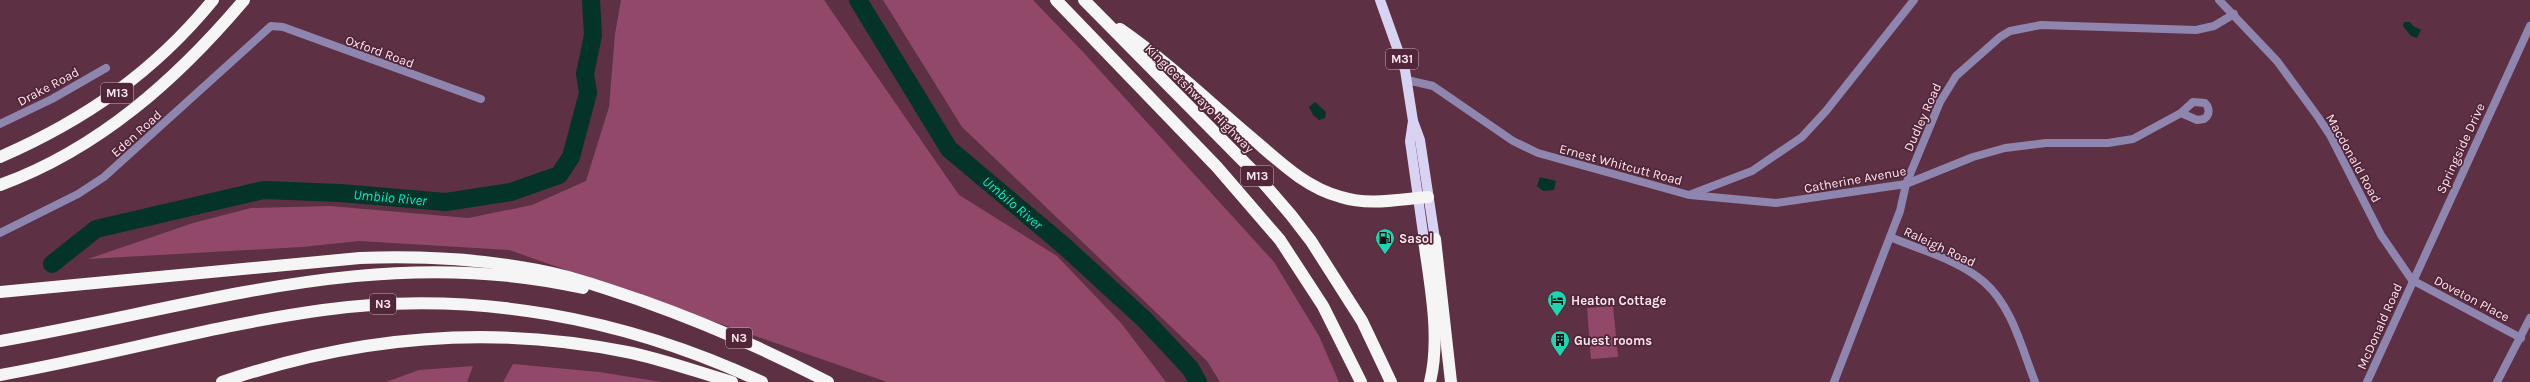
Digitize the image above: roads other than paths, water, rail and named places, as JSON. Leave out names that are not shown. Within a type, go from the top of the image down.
[{"type":"highway","name":"M13","points":[[0,157],[89,113],[125,87],[193,25],[213,0]]},
{"type":"highway","name":"M13","points":[[0,185],[54,161],[138,107],[184,67],[244,0]]},
{"type":"highway","name":"M13","points":[[1056,0],[1252,206],[1280,240],[1304,274],[1343,343],[1361,382]]},
{"type":"highway","name":"King Cetshwayo Highway","points":[[1084,0],[1254,172],[1291,215],[1311,241],[1362,321],[1390,382]]},
{"type":"highway","points":[[1096,12],[1138,41],[1302,180],[1320,190],[1342,198],[1377,201],[1423,197]]},
{"type":"highway","points":[[1429,239],[1434,354],[1430,382]]},
{"type":"highway","points":[[1429,239],[1451,382]]},
{"type":"highway","points":[[0,292],[313,262],[407,256],[487,262],[527,268],[579,280],[647,303]]},
{"type":"highway","name":"N3","points":[[0,341],[59,331],[240,291],[357,274],[421,272],[502,276],[578,287],[647,303],[758,346],[828,382]]},
{"type":"highway","name":"N3","points":[[0,375],[62,364],[287,316],[365,305],[448,303],[516,308],[589,322],[698,354],[762,382]]},
{"type":"highway","points":[[222,382],[295,358],[412,339],[469,337],[528,338],[628,352],[732,382]]},
{"type":"highway","points":[[1343,343],[1356,382]]},
{"type":"main road","name":"M31","points":[[1380,0],[1407,80],[1413,121],[1410,141],[1423,197],[1429,239]]},
{"type":"street","name":"Ernest Whitcutt Road","points":[[1407,80],[1433,86],[1513,141],[1538,154],[1689,195],[1752,171],[1802,137],[1826,111],[1914,0]]},
{"type":"street","name":"Macdonald Road","points":[[2219,0],[2234,14],[2277,61],[2324,126],[2381,235],[2412,280]]},
{"type":"street","name":"Dudley Road","points":[[1834,382],[1900,211],[1906,184],[1948,86],[1963,68],[2010,31],[2041,25],[2196,30],[2214,26],[2234,14]]},
{"type":"street","name":"Oxford Road","points":[[271,26],[283,27],[481,99]]},
{"type":"street","name":"Eden Road","points":[[0,233],[78,194],[104,177],[271,26]]},
{"type":"street","name":"Springside Drive","points":[[2412,280],[2530,26]]},
{"type":"street","name":"Drake Road","points":[[0,124],[52,99],[106,68]]},
{"type":"street","name":"Catherine Avenue","points":[[1689,195],[1776,203],[1906,184],[1973,157],[2005,148],[2046,143],[2108,142],[2133,139],[2180,113]]},
{"type":"street","name":"Raleigh Road","points":[[1890,237],[1972,273],[1990,288],[2008,315],[2035,382]]},
{"type":"street","name":"Doveton Place","points":[[2412,280],[2521,338]]},
{"type":"street","name":"McDonald Road","points":[[2367,382],[2412,280]]},
{"type":"street","name":"Doveton Place","points":[[2497,382],[2530,318]]},
{"type":"waterway","name":"Umbilo River","points":[[52,264],[96,229],[264,190],[340,193],[446,202],[511,192],[559,175],[571,157],[588,93],[585,74],[593,35],[591,0]]},
{"type":"waterway","name":"Umbilo River","points":[[858,0],[949,149],[1063,245],[1145,320],[1190,368],[1198,382]]},
{"type":"place","name":"Sasol","points":[[1385,255]]},
{"type":"place","name":"Heaton Cottage","points":[[1557,317]]},
{"type":"place","name":"Guest rooms","points":[[1560,357]]}]
